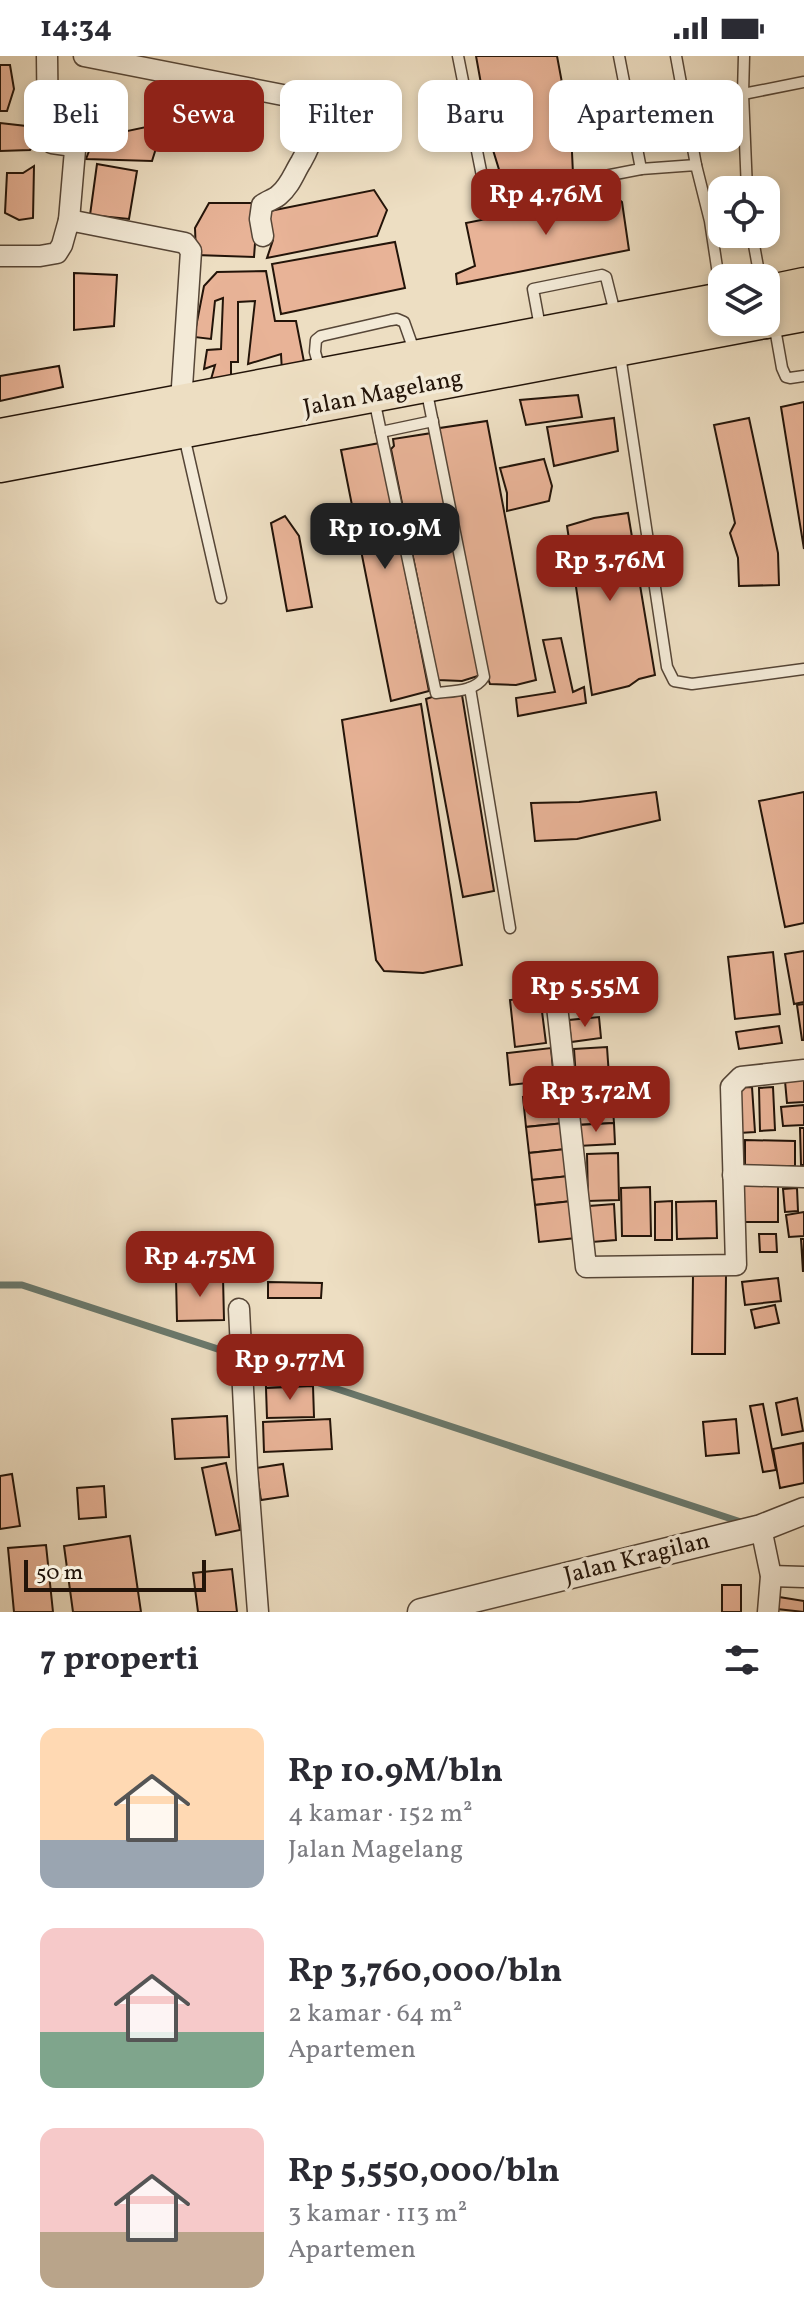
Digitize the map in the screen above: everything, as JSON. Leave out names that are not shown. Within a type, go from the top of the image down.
[{"type":"main road","name":"Jalan Magelang","points":[[780,309],[804,284]]},
{"type":"main road","name":"Jalan Magelang","points":[[421,372],[541,333],[618,334],[708,303]]},
{"type":"main road","name":"Jalan Magelang","points":[[0,435],[182,417],[618,334],[708,323]]},
{"type":"main road","name":"Jalan Magelang","points":[[0,466],[322,376],[371,382]]},
{"type":"street","points":[[0,256],[57,253],[69,220],[75,150],[73,146],[52,143],[48,138],[47,56]]},
{"type":"street","points":[[84,56],[293,97],[306,106],[313,136],[310,149],[279,195],[261,207],[263,236]]},
{"type":"street","points":[[69,220],[189,245],[182,417]]},
{"type":"street","points":[[556,997],[586,1267],[736,1265],[731,1087],[741,1077],[804,1070]]},
{"type":"street","points":[[733,1175],[804,1177]]},
{"type":"street","points":[[239,1309],[258,1612]]},
{"type":"street","name":"Jalan Kragilan","points":[[421,1612],[761,1528],[804,1511]]},
{"type":"street","points":[[761,1528],[771,1576],[768,1612]]},
{"type":"street","points":[[771,1576],[804,1577]]},
{"type":"lane","points":[[458,56],[486,197],[641,169],[696,165]]},
{"type":"lane","points":[[619,56],[641,169]]},
{"type":"lane","points":[[676,56],[717,264]]},
{"type":"lane","points":[[744,56],[746,176]]},
{"type":"lane","points":[[743,94],[804,82]]},
{"type":"lane","points":[[541,333],[533,291],[535,287],[605,276],[618,334],[667,667],[674,681],[692,684],[804,669]]},
{"type":"lane","points":[[322,376],[315,352],[316,340],[321,336],[391,320],[404,322],[433,421],[484,677],[470,688],[436,693],[371,382]]},
{"type":"lane","points":[[778,336],[786,377],[804,376]]},
{"type":"lane","points":[[182,417],[221,598]]},
{"type":"lane","points":[[381,432],[433,421]]},
{"type":"lane","points":[[470,688],[510,928]]},
{"type":"building","points":[[476,56],[557,56],[561,80],[549,80],[549,152],[572,152],[573,174],[505,189],[494,152],[533,152],[533,80],[480,80]]},
{"type":"building","points":[[0,65],[10,65],[14,89],[7,111],[0,111]]},
{"type":"building","points":[[0,123],[24,126],[24,150],[0,151]]},
{"type":"building","points":[[144,127],[144,152],[155,152],[152,161],[86,159],[89,152],[128,152],[128,131]]},
{"type":"building","points":[[97,164],[137,171],[129,219],[90,215]]},
{"type":"building","points":[[34,166],[33,218],[19,220],[5,213],[7,173],[23,173]]},
{"type":"building","points":[[374,190],[387,210],[377,236],[267,258],[273,240],[265,212]]},
{"type":"building","points":[[612,194],[622,202],[629,250],[457,284],[456,274],[475,266],[466,223]]},
{"type":"building","points":[[209,203],[258,203],[254,257],[196,255],[195,228]]},
{"type":"building","points":[[395,242],[405,288],[281,314],[272,264]]},
{"type":"building","points":[[266,271],[275,321],[296,321],[305,367],[282,372],[281,354],[248,364],[255,301],[238,302],[238,362],[231,362],[231,378],[210,383],[215,365],[204,369],[207,350],[221,349],[223,298],[215,301],[211,339],[194,337],[204,286],[217,272]]},
{"type":"building","points":[[74,273],[117,275],[114,326],[74,330]]},
{"type":"building","points":[[59,366],[63,387],[0,401],[0,376]]},
{"type":"building","points":[[578,395],[582,417],[526,425],[520,400]]},
{"type":"building","points":[[804,402],[804,549],[781,407]]},
{"type":"building","points":[[614,418],[618,451],[554,466],[547,427]]},
{"type":"building","points":[[749,418],[778,553],[779,585],[739,586],[738,558],[730,533],[735,523],[714,425]]},
{"type":"building","points":[[487,421],[536,680],[516,685],[490,684],[483,665],[438,438],[440,428]]},
{"type":"building","points":[[432,433],[481,675],[462,681],[438,680],[391,449],[393,439]]},
{"type":"building","points":[[380,443],[429,691],[391,701],[341,450]]},
{"type":"building","points":[[544,459],[552,486],[549,501],[507,511],[507,493],[500,468]]},
{"type":"building","points":[[628,513],[655,675],[639,679],[629,686],[592,695],[567,526]]},
{"type":"building","points":[[285,516],[299,536],[312,607],[287,611],[271,523]]},
{"type":"building","points":[[561,638],[573,692],[584,687],[586,703],[518,716],[516,698],[555,692],[543,640]]},
{"type":"building","points":[[462,695],[494,891],[463,897],[426,699]]},
{"type":"building","points":[[421,704],[462,965],[423,973],[384,971],[376,960],[342,720]]},
{"type":"building","points":[[656,792],[660,820],[577,839],[535,841],[531,803],[579,802]]},
{"type":"building","points":[[804,792],[804,923],[785,927],[759,801]]},
{"type":"building","points":[[804,951],[804,1002],[794,1004],[785,954]]},
{"type":"building","points":[[773,952],[780,1014],[735,1019],[728,957]]},
{"type":"building","points":[[540,996],[546,1043],[515,1047],[510,1000]]},
{"type":"building","points":[[804,1004],[804,1040],[802,1040],[797,1005]]},
{"type":"building","points":[[599,1017],[601,1038],[571,1042],[569,1020]]},
{"type":"building","points":[[779,1026],[782,1043],[739,1049],[736,1032]]},
{"type":"building","points":[[607,1047],[610,1091],[577,1094],[574,1049]]},
{"type":"building","points":[[551,1048],[554,1080],[510,1085],[507,1053]]},
{"type":"building","points":[[804,1079],[804,1102],[787,1103],[785,1081]]},
{"type":"building","points":[[752,1087],[755,1132],[739,1133],[736,1088]]},
{"type":"building","points":[[773,1087],[775,1130],[760,1131],[759,1088]]},
{"type":"building","points":[[560,1093],[564,1123],[526,1127],[523,1097]]},
{"type":"building","points":[[612,1096],[614,1123],[577,1125],[575,1098]]},
{"type":"building","points":[[804,1105],[804,1125],[783,1126],[781,1107]]},
{"type":"building","points":[[564,1123],[566,1149],[529,1153],[526,1127]]},
{"type":"building","points":[[614,1123],[615,1144],[578,1146],[577,1125]]},
{"type":"building","points":[[800,1128],[804,1128],[804,1165],[801,1165]]},
{"type":"building","points":[[745,1140],[795,1141],[795,1166],[745,1166]]},
{"type":"building","points":[[566,1149],[569,1176],[532,1180],[529,1153]]},
{"type":"building","points":[[618,1153],[619,1200],[588,1201],[587,1154]]},
{"type":"building","points":[[569,1176],[572,1201],[535,1205],[532,1180]]},
{"type":"building","points":[[740,1185],[778,1185],[778,1222],[739,1222]]},
{"type":"building","points":[[650,1187],[651,1236],[622,1236],[621,1188]]},
{"type":"building","points":[[797,1188],[798,1211],[785,1212],[783,1189]]},
{"type":"building","points":[[572,1201],[576,1238],[539,1242],[535,1205]]},
{"type":"building","points":[[672,1201],[672,1240],[655,1240],[655,1202]]},
{"type":"building","points":[[716,1201],[717,1238],[677,1239],[676,1202]]},
{"type":"building","points":[[614,1204],[616,1240],[592,1242],[589,1206]]},
{"type":"building","points":[[804,1212],[804,1236],[789,1237],[786,1215]]},
{"type":"building","points":[[759,1234],[776,1234],[777,1252],[760,1252]]},
{"type":"building","points":[[801,1239],[804,1239],[803,1272]]},
{"type":"building","points":[[693,1275],[726,1275],[725,1354],[692,1354]]},
{"type":"building","points":[[223,1277],[224,1320],[177,1321],[176,1278]]},
{"type":"building","points":[[778,1278],[781,1301],[745,1305],[742,1282]]},
{"type":"building","points":[[268,1282],[322,1283],[321,1298],[268,1298]]},
{"type":"building","points":[[775,1305],[779,1323],[755,1328],[751,1310]]},
{"type":"building","points":[[312,1351],[313,1386],[266,1388],[265,1352]]},
{"type":"building","points":[[313,1386],[314,1417],[267,1418],[266,1388]]},
{"type":"building","points":[[797,1398],[803,1431],[782,1435],[776,1403]]},
{"type":"building","points":[[763,1404],[776,1470],[763,1472],[750,1406]]},
{"type":"building","points":[[227,1416],[229,1457],[175,1459],[172,1419]]},
{"type":"building","points":[[330,1419],[332,1449],[264,1452],[263,1422]]},
{"type":"building","points":[[736,1419],[739,1453],[706,1456],[703,1422]]},
{"type":"building","points":[[803,1443],[804,1483],[780,1488],[773,1449]]},
{"type":"building","points":[[226,1463],[240,1530],[216,1535],[202,1468]]},
{"type":"building","points":[[283,1464],[288,1496],[261,1500],[256,1468]]},
{"type":"building","points":[[12,1474],[20,1526],[0,1529],[0,1476]]},
{"type":"building","points":[[104,1486],[106,1517],[79,1519],[77,1488]]},
{"type":"building","points":[[130,1536],[141,1612],[73,1612],[64,1546]]},
{"type":"building","points":[[46,1545],[53,1612],[14,1612],[8,1548]]},
{"type":"building","points":[[232,1569],[237,1612],[198,1612],[193,1573]]},
{"type":"building","points":[[722,1585],[741,1585],[741,1612],[722,1612]]},
{"type":"building","points":[[779,1597],[804,1601],[804,1612],[777,1609]]},
{"type":"waterway","points":[[0,1285],[22,1285],[273,1367]]},
{"type":"waterway","points":[[307,1379],[744,1523]]}]
